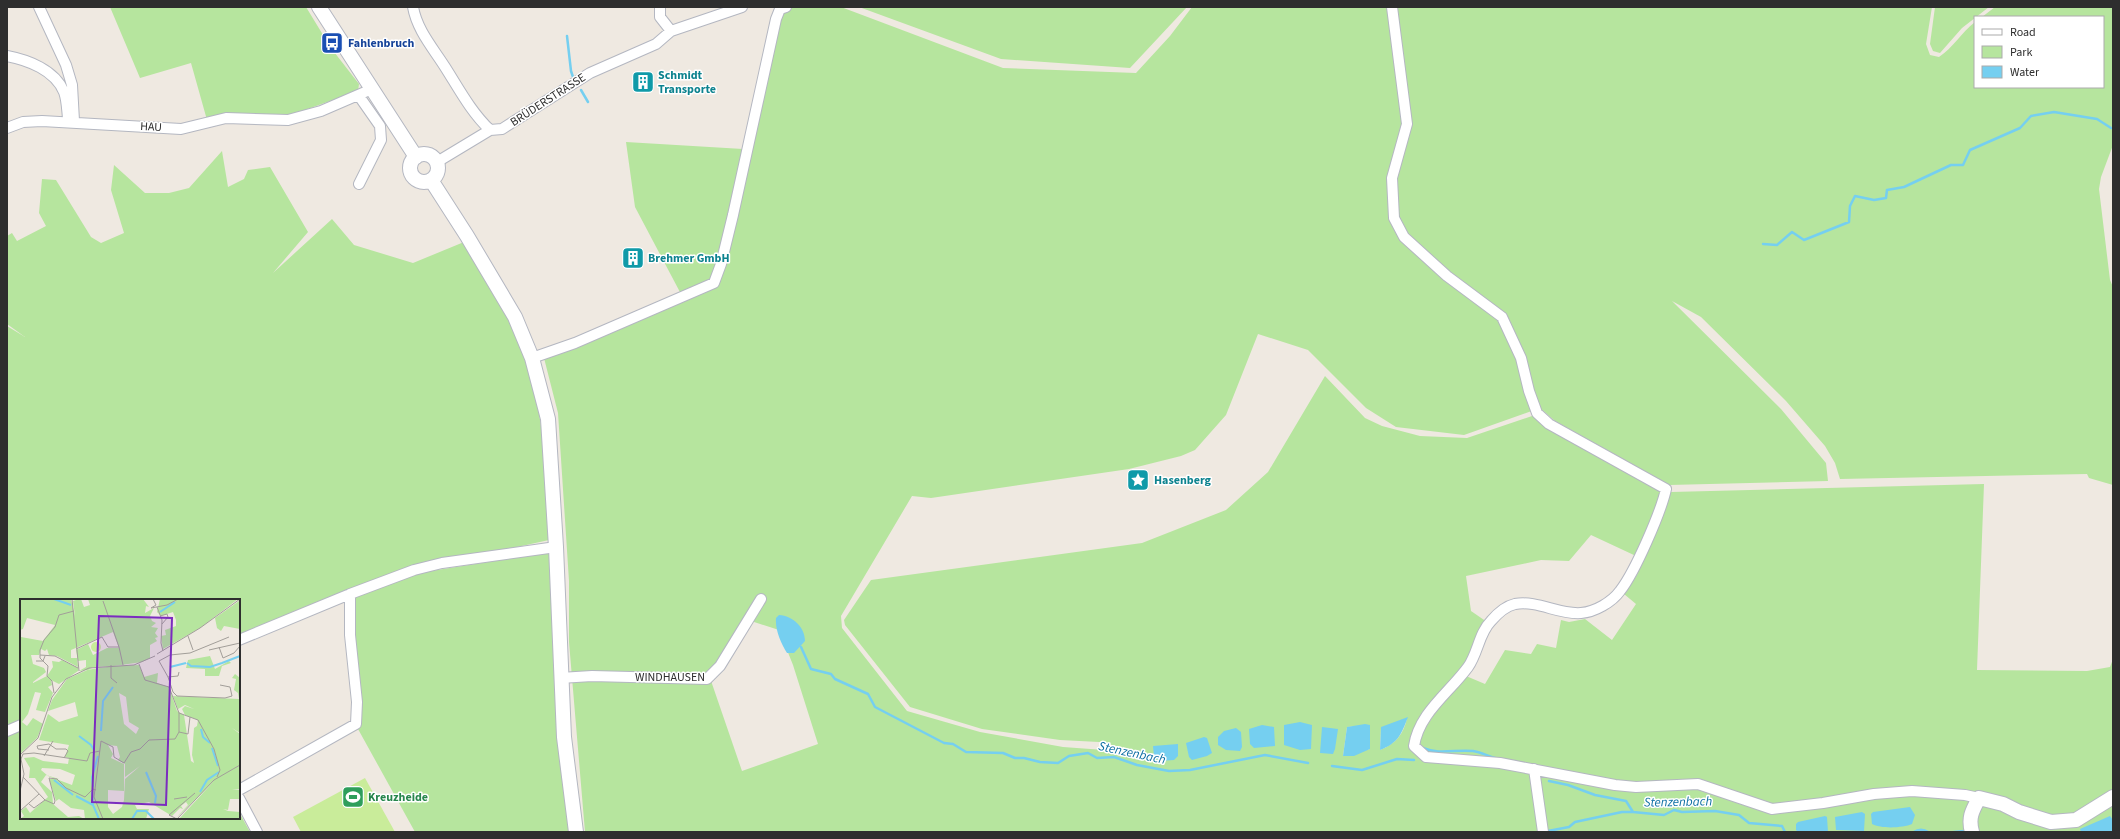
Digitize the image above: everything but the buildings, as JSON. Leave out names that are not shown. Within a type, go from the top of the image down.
[{"type":"main road","points":[[319,7],[416,156]]},
{"type":"main road","points":[[426,154],[437,162],[438,170],[431,180],[420,182],[412,176],[410,167],[416,156],[426,154]]},
{"type":"main road","points":[[431,180],[516,317],[532,358],[548,419],[556,547],[560,678],[564,737],[576,832]]},
{"type":"main road","points":[[1972,832],[1970,814],[1979,798],[2003,804],[2019,812],[2051,822],[2076,820],[2113,797]]},
{"type":"street","points":[[39,7],[66,65],[72,85],[72,122]]},
{"type":"street","points":[[413,7],[415,17],[422,33],[477,118],[490,130]]},
{"type":"street","points":[[660,7],[660,17],[671,31]]},
{"type":"street","name":"BRÜDERSTRASSE","points":[[437,162],[490,130],[502,129],[518,121],[590,73],[656,44],[671,31],[742,7]]},
{"type":"street","points":[[532,358],[575,343],[714,283],[721,264],[731,222],[776,19],[780,9],[786,7]]},
{"type":"street","points":[[1392,7],[1407,124],[1392,178],[1394,218],[1404,237],[1447,276],[1502,318],[1521,358],[1529,391],[1537,412],[1549,424],[1666,489],[1636,564],[1620,592],[1596,610],[1582,613],[1566,613],[1533,604],[1515,604],[1502,610],[1489,622],[1468,666],[1436,703],[1422,723],[1415,737],[1414,746],[1426,757],[1500,763],[1629,786],[1698,784],[1772,809],[1823,803],[1874,794],[1912,791],[1965,795],[1979,798]]},
{"type":"street","points":[[7,56],[37,65],[57,82],[64,92],[72,122]]},
{"type":"street","points":[[359,184],[381,140],[380,126],[359,96],[372,89]]},
{"type":"street","name":"HAU","points":[[7,128],[23,122],[72,122],[181,129],[226,118],[288,120],[321,111],[359,96]]},
{"type":"street","points":[[240,640],[350,594],[421,568],[556,547]]},
{"type":"street","points":[[240,789],[356,724],[357,702],[350,635],[350,594]]},
{"type":"street","name":"WINDHAUSEN","points":[[560,678],[592,676],[708,679],[720,666],[760,599]]},
{"type":"street","points":[[7,731],[20,725]]},
{"type":"street","points":[[1534,769],[1543,832]]},
{"type":"street","points":[[240,800],[256,832]]},
{"type":"green space","points":[[110,7],[306,7],[331,48],[359,84],[358,91],[288,116],[207,120],[191,63],[140,78]]},
{"type":"green space","points":[[786,7],[841,7],[1003,68],[1136,73],[1170,36],[1192,7],[1932,7],[1926,44],[1930,55],[1939,57],[1974,23],[1974,88],[2104,88],[2104,16],[1983,16],[1995,7],[2113,7],[2113,145],[2101,177],[2099,189],[2110,280],[2113,287],[2113,485],[2089,478],[2087,474],[1840,479],[1835,463],[1825,446],[1786,401],[1701,317],[1672,301],[1781,409],[1826,463],[1828,481],[1669,485],[1555,421],[1540,408],[1464,435],[1396,427],[1366,408],[1308,350],[1258,334],[1226,415],[1195,450],[1181,456],[1129,469],[931,498],[912,496],[841,616],[842,628],[907,711],[980,732],[1063,747],[1118,751],[1125,748],[1099,742],[1060,740],[982,729],[910,707],[845,625],[844,620],[871,580],[1142,543],[1226,510],[1268,472],[1325,376],[1365,418],[1382,426],[1420,436],[1467,438],[1535,415],[1663,491],[1636,556],[1591,535],[1569,561],[1541,560],[1466,576],[1471,611],[1487,622],[1466,665],[1434,702],[1420,736],[1441,704],[1466,676],[1485,684],[1505,650],[1531,654],[1537,644],[1556,648],[1561,620],[1569,622],[1585,619],[1612,640],[1636,604],[1624,594],[1637,575],[1671,492],[1984,484],[1977,670],[2087,671],[2110,667],[2113,659],[2113,832],[585,832],[569,642],[569,581],[558,413],[544,358],[681,294],[635,207],[626,142],[743,149],[780,9]],"holes":[[[751,621],[779,630],[793,665],[818,744],[742,771],[709,675]],[[1407,718],[1404,728],[1395,741],[1391,745],[1380,750],[1381,728]],[[1370,725],[1370,749],[1343,756],[1347,727]]]},
{"type":"green space","points":[[859,7],[1187,7],[1130,68],[1001,59]]},
{"type":"green space","points":[[1935,7],[1989,7],[1977,16],[1974,16],[1974,19],[1962,28],[1940,53],[1933,51],[1930,44]]},
{"type":"green space","points":[[222,151],[228,187],[244,179],[248,170],[270,167],[308,232],[273,273],[332,219],[354,245],[413,263],[464,242],[499,302],[515,334],[528,366],[534,387],[542,430],[549,540],[414,570],[240,640],[240,599],[20,599],[20,724],[7,730],[7,326],[25,337],[7,324],[7,236],[12,233],[17,241],[46,226],[39,213],[42,179],[56,180],[91,237],[101,243],[124,233],[111,190],[114,165],[145,193],[169,193],[189,188]]},
{"type":"green space","points":[[551,552],[571,832],[415,832],[358,729],[362,699],[354,632],[355,596],[418,573]]},
{"type":"green space","points":[[20,728],[20,819],[240,819],[240,814],[250,832],[7,832],[7,733]]},
{"type":"green space","name":"Kreuzheide","points":[[365,778],[395,832],[301,832],[293,817]]},
{"type":"water","points":[[779,615],[793,620],[803,631],[805,641],[794,653],[787,653],[777,632],[776,618]]},
{"type":"water","points":[[1408,717],[1398,738],[1380,750],[1381,727]]},
{"type":"water","points":[[1300,722],[1312,725],[1311,749],[1300,750],[1284,745],[1284,725]]},
{"type":"water","points":[[1365,724],[1370,725],[1370,749],[1354,756],[1343,756],[1347,727]]},
{"type":"water","points":[[1262,725],[1274,727],[1275,746],[1254,748],[1250,744],[1249,729]]},
{"type":"water","points":[[1322,727],[1338,729],[1333,754],[1320,753]]},
{"type":"water","points":[[1236,728],[1241,732],[1242,747],[1240,751],[1226,750],[1218,745],[1218,737],[1224,731]]},
{"type":"water","points":[[1204,737],[1207,738],[1212,753],[1192,760],[1189,757],[1186,743]]},
{"type":"water","points":[[1178,744],[1178,756],[1174,760],[1160,761],[1154,757],[1153,746]]},
{"type":"water","points":[[1910,807],[1915,815],[1912,824],[1881,827],[1872,824],[1871,814],[1873,812]]},
{"type":"water","points":[[1862,812],[1865,814],[1864,831],[1836,830],[1835,817]]},
{"type":"water","points":[[1825,816],[1827,817],[1828,832],[1798,832],[1796,830],[1796,824],[1798,822]]},
{"type":"water","points":[[2110,816],[2113,820],[2112,832],[2081,832],[2080,829]]},
{"type":"waterway","points":[[567,36],[573,77]]},
{"type":"waterway","points":[[581,90],[588,102]]},
{"type":"waterway","points":[[1763,244],[1777,245],[1792,232],[1804,240],[1849,222],[1850,206],[1855,196],[1874,200],[1886,198],[1887,190],[1904,187],[1951,165],[1963,165],[1970,150],[2020,128],[2031,116],[2054,112],[2097,119],[2111,128]]},
{"type":"waterway","name":"Stenzenbach","points":[[801,647],[811,669],[831,674],[835,679],[868,694],[875,707],[944,743],[953,744],[966,752],[1003,753],[1015,758],[1058,763],[1069,756],[1088,753],[1097,758],[1114,757],[1137,765],[1169,771],[1190,770],[1265,755],[1308,763]]},
{"type":"waterway","name":"Stenzenbach","points":[[1423,748],[1435,751],[1473,751],[1495,758]]},
{"type":"waterway","name":"Stenzenbach","points":[[1332,766],[1362,770],[1397,759],[1414,760]]},
{"type":"waterway","name":"Stenzenbach","points":[[1549,781],[1568,785],[1595,795],[1626,801],[1633,812],[1664,815],[1674,810],[1682,812],[1715,811],[1739,815],[1749,823],[1782,826],[1785,832]]},
{"type":"waterway","points":[[1548,831],[1569,827],[1575,822],[1622,812],[1633,812]]},
{"type":"waterway","name":"Stenzenbach","points":[[1914,832],[1917,830],[1925,830],[1928,832]]},
{"type":"waterway","name":"Stenzenbach","points":[[1954,832],[1964,831]]},
{"type":"place","name":"Fahlenbruch","points":[[332,43]]},
{"type":"place","name":"Schmidt Transporte","points":[[643,82]]},
{"type":"place","name":"Brehmer GmbH","points":[[633,258]]},
{"type":"place","name":"Hasenberg","points":[[1138,480]]},
{"type":"place","name":"Kreuzheide","points":[[353,797]]}]
